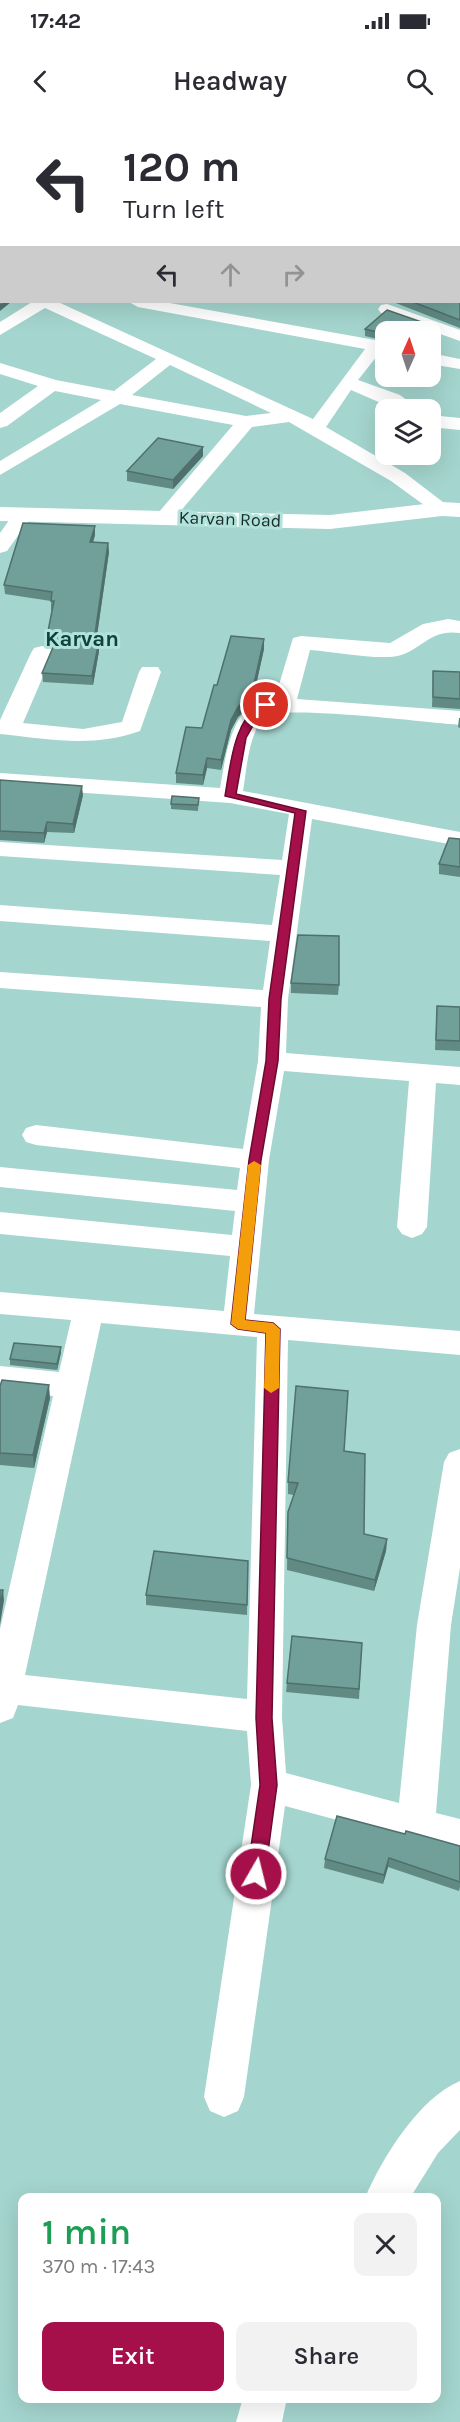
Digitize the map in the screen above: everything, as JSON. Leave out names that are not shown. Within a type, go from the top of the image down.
[{"type":"street","points":[[0,330],[42,303]]},
{"type":"street","points":[[46,303],[291,416],[403,471],[451,509]]},
{"type":"street","points":[[156,303],[375,328]]},
{"type":"street","points":[[135,345],[173,304]]},
{"type":"street","points":[[316,428],[347,382],[375,330]]},
{"type":"street","points":[[441,334],[460,336]]},
{"type":"street","points":[[0,470],[115,399],[167,359]]},
{"type":"street","points":[[441,359],[457,361]]},
{"type":"street","points":[[0,368],[52,385],[115,399],[246,422],[291,416]]},
{"type":"street","points":[[347,382],[393,399]]},
{"type":"street","points":[[0,422],[52,385]]},
{"type":"street","points":[[166,516],[246,422]]},
{"type":"street","points":[[441,422],[460,424]]},
{"type":"street","name":"Karvan Road","points":[[11,515],[166,516],[330,522],[451,509]]},
{"type":"street","points":[[0,547],[11,515]]},
{"type":"street","points":[[284,705],[301,643],[391,650],[402,648],[435,625],[460,627]]},
{"type":"street","points":[[42,653],[4,727],[78,736],[114,734],[132,726],[150,672]]},
{"type":"street","points":[[230,796],[241,738],[255,713],[266,705],[460,718]]},
{"type":"street","points":[[1,782],[230,796],[460,839]]},
{"type":"street","points":[[238,1324],[255,1160],[272,1061],[275,999],[301,811]]},
{"type":"street","points":[[0,849],[293,868]]},
{"type":"street","points":[[0,913],[284,934]]},
{"type":"street","points":[[0,980],[275,999]]},
{"type":"street","points":[[272,1061],[423,1071],[460,1076]]},
{"type":"street","points":[[412,1227],[423,1071]]},
{"type":"street","points":[[36,1135],[255,1160]]},
{"type":"street","points":[[0,1177],[250,1202]]},
{"type":"street","points":[[0,1222],[246,1247]]},
{"type":"street","points":[[0,1303],[460,1344]]},
{"type":"street","points":[[88,1312],[73,1386],[1,1694],[264,1718]]},
{"type":"street","points":[[224,2097],[269,1785],[264,1718],[273,1329]]},
{"type":"street","points":[[0,1378],[73,1386]]},
{"type":"street","points":[[416,1824],[434,1624],[460,1462]]},
{"type":"street","points":[[269,1785],[460,1836]]},
{"type":"street","points":[[389,2193],[423,2138],[460,2101]]},
{"type":"street","points":[[259,2422],[264,2403]]},
{"type":"building","points":[[416,303],[460,303],[460,320]]},
{"type":"building","points":[[387,310],[419,321],[375,321],[375,331],[365,329]]},
{"type":"building","points":[[158,438],[203,447],[173,480],[127,471]]},
{"type":"building","points":[[23,523],[95,526],[90,542],[108,543],[94,641],[99,641],[92,676],[42,673],[54,645],[51,638],[47,636],[54,601],[51,601],[52,592],[4,585]]},
{"type":"building","points":[[231,636],[264,639],[252,693],[238,707],[231,720],[221,760],[207,758],[203,775],[176,773],[186,727],[202,728]]},
{"type":"building","points":[[433,671],[460,672],[460,699],[433,697]]},
{"type":"building","points":[[0,780],[82,786],[73,824],[47,822],[44,833],[0,831]]},
{"type":"building","points":[[172,796],[199,798],[198,805],[171,804]]},
{"type":"building","points":[[449,838],[460,839],[460,867],[439,864]]},
{"type":"building","points":[[298,935],[339,936],[339,985],[291,983]]},
{"type":"building","points":[[437,1006],[460,1007],[460,1041],[436,1040]]},
{"type":"building","points":[[14,1343],[61,1347],[57,1364],[10,1359]]},
{"type":"building","points":[[2,1380],[49,1385],[33,1455],[0,1453],[0,1386]]},
{"type":"building","points":[[296,1386],[348,1391],[344,1451],[365,1454],[364,1534],[387,1539],[375,1580],[287,1558],[288,1512],[298,1483],[288,1482]]},
{"type":"building","points":[[154,1551],[248,1561],[247,1605],[146,1595]]},
{"type":"building","points":[[0,1590],[3,1590],[0,1607]]},
{"type":"building","points":[[292,1636],[362,1643],[359,1689],[287,1683]]},
{"type":"building","points":[[337,1816],[460,1846],[460,1882],[389,1858],[384,1875],[325,1859]]},
{"type":"slow traffic","points":[[254,1165],[238,1324],[273,1329],[271,1388]]},
{"type":"district","name":"Karvan","points":[[82,638]]},
{"type":"route","points":[[256,1874],[269,1785],[264,1718],[273,1329],[238,1324],[255,1160],[272,1061],[275,999],[301,811],[230,796],[241,738],[255,713],[266,705]]}]
